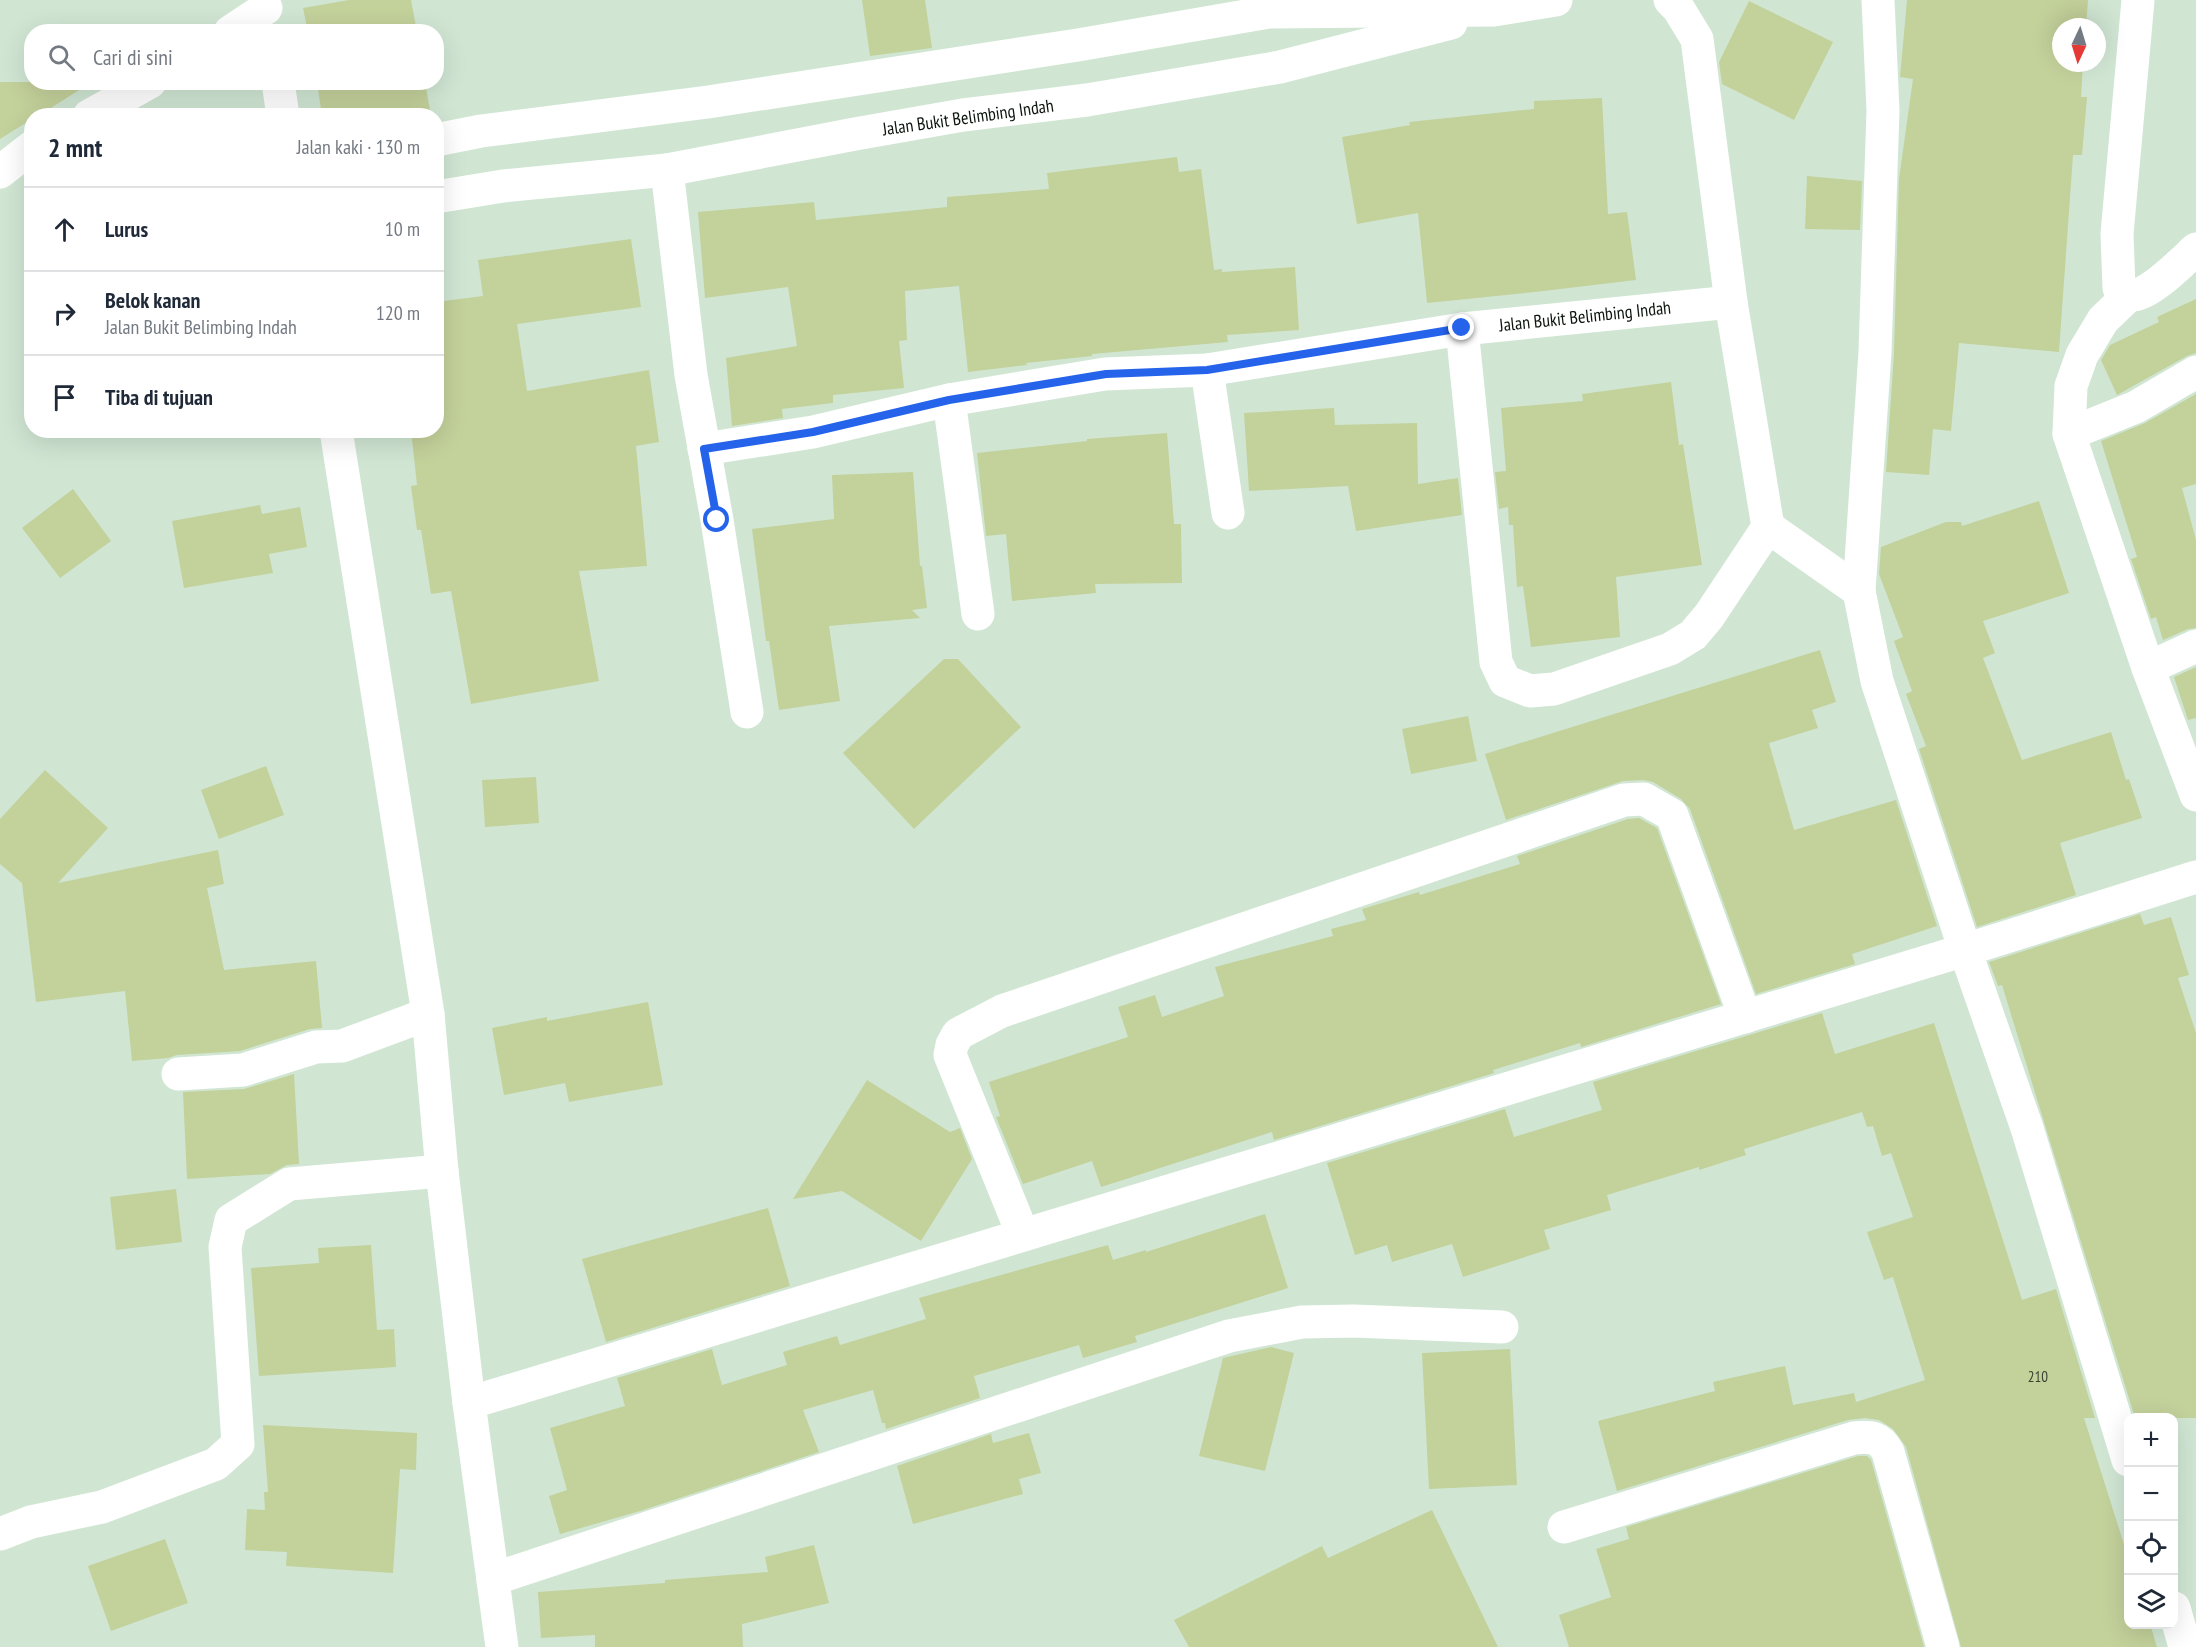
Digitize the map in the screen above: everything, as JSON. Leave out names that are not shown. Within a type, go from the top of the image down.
[{"type":"street","name":"Jalan Bukit Belimbing Indah","points":[[444,138],[481,131],[731,98],[1078,45],[1269,12],[1401,15],[1494,9],[1556,0]]},
{"type":"street","points":[[1462,328],[1496,662],[1504,681],[1530,691],[1554,689],[1670,649],[1693,635],[1768,528],[1731,302],[1697,39],[1678,8],[1670,0]]},
{"type":"street","points":[[1878,0],[1883,110],[1875,352],[1859,591],[1877,681],[1965,950],[2027,1128],[2124,1448]]},
{"type":"street","points":[[2138,0],[2117,234],[2119,288],[2128,295],[2138,295],[2170,273],[2196,249]]},
{"type":"street","points":[[246,24],[267,13]]},
{"type":"street","name":"Jalan Bukit Belimbing Indah","points":[[444,195],[503,186],[667,170],[963,115],[1087,100],[1280,67],[1401,15]]},
{"type":"street","points":[[103,108],[136,90]]},
{"type":"street","points":[[279,90],[282,108]]},
{"type":"street","points":[[0,172],[24,153]]},
{"type":"street","points":[[667,170],[691,375],[747,712]]},
{"type":"street","points":[[2128,295],[2103,320],[2082,355],[2071,386],[2069,434],[2148,668],[2196,795]]},
{"type":"street","name":"Jalan Bukit Belimbing Indah","points":[[704,449],[813,432],[949,400],[1106,374],[1207,370],[1462,328],[1731,302]]},
{"type":"street","points":[[1207,370],[1228,513]]},
{"type":"street","points":[[2069,434],[2136,406],[2196,372]]},
{"type":"street","points":[[949,400],[978,614]]},
{"type":"street","points":[[337,438],[428,1014],[442,1172],[469,1403],[502,1647]]},
{"type":"street","points":[[1768,528],[1859,591]]},
{"type":"street","points":[[2148,668],[2196,645]]},
{"type":"street","points":[[1023,1235],[950,1055],[958,1034],[1002,1011],[1624,800],[1644,800],[1672,815],[1745,1017]]},
{"type":"street","points":[[469,1403],[1965,950],[2196,877]]},
{"type":"street","points":[[178,1074],[243,1070],[316,1047],[342,1046],[428,1014]]},
{"type":"street","points":[[0,1534],[31,1522],[102,1507],[216,1464],[238,1444],[225,1247],[231,1220],[289,1184],[442,1172]]},
{"type":"street","points":[[493,1579],[1229,1336],[1302,1322],[1354,1321],[1502,1327]]},
{"type":"street","points":[[1564,1527],[1854,1438],[1875,1437],[1884,1444],[1888,1452],[1943,1647]]},
{"type":"street","points":[[2178,1622],[2185,1647]]},
{"type":"building","points":[[349,0],[411,0],[416,24],[306,24],[303,8]]},
{"type":"building","points":[[862,0],[925,0],[932,48],[870,56]]},
{"type":"building","points":[[1907,0],[2088,0],[2087,18],[2052,18],[2052,72],[2082,72],[2081,97],[2087,97],[2082,155],[2073,155],[2059,352],[1959,343],[1951,431],[1933,429],[1929,475],[1886,472],[1894,353],[1899,179],[1913,79],[1900,77]]},
{"type":"building","points":[[1749,1],[1833,42],[1794,120],[1722,84],[1719,62]]},
{"type":"building","points":[[0,82],[24,82],[24,90],[79,90],[51,108],[24,108],[24,124],[0,139]]},
{"type":"building","points":[[318,90],[426,90],[430,108],[321,108]]},
{"type":"building","points":[[1602,98],[1608,214],[1627,212],[1636,280],[1427,303],[1418,213],[1357,224],[1342,137],[1410,125],[1409,122],[1534,109],[1534,101]]},
{"type":"building","points":[[1177,157],[1179,172],[1201,169],[1214,270],[1222,269],[1222,272],[1295,267],[1299,330],[1227,335],[1228,342],[1092,354],[1092,356],[968,372],[959,286],[905,291],[907,340],[899,341],[904,388],[833,395],[833,403],[782,409],[783,418],[732,426],[726,358],[797,346],[788,287],[705,298],[698,212],[814,202],[816,220],[947,207],[947,197],[1049,189],[1047,173]]},
{"type":"building","points":[[1807,176],[1862,181],[1860,230],[1805,229]]},
{"type":"building","points":[[631,239],[641,307],[517,324],[527,391],[649,370],[659,442],[636,446],[647,566],[579,571],[599,681],[471,704],[451,591],[431,594],[421,530],[417,530],[411,486],[417,485],[412,438],[444,438],[444,301],[483,296],[478,260]]},
{"type":"building","points":[[2196,299],[2196,353],[2117,395],[2101,360],[2110,345],[2159,322],[2157,317]]},
{"type":"building","points":[[1671,382],[1679,445],[1683,444],[1702,565],[1616,577],[1620,637],[1531,647],[1523,586],[1517,587],[1513,525],[1509,525],[1508,507],[1499,509],[1495,472],[1506,471],[1501,408],[1583,401],[1582,394]]},
{"type":"building","points":[[2196,394],[2196,484],[2182,488],[2196,540],[2196,628],[2163,640],[2156,617],[2151,619],[2131,559],[2137,557],[2101,441],[2145,423]]},
{"type":"building","points":[[1334,408],[1335,425],[1417,423],[1418,484],[1458,478],[1462,515],[1356,531],[1348,486],[1249,491],[1244,413]]},
{"type":"building","points":[[1167,433],[1174,524],[1181,524],[1182,583],[1095,584],[1096,593],[1012,601],[1006,534],[986,536],[977,453],[1087,441],[1087,439]]},
{"type":"building","points":[[913,472],[920,566],[922,566],[927,608],[912,610],[920,618],[829,626],[840,701],[779,710],[769,641],[766,641],[752,529],[834,519],[832,475]]},
{"type":"building","points":[[73,489],[111,541],[60,578],[22,528]]},
{"type":"building","points":[[2039,501],[2069,593],[1983,621],[1995,653],[1983,658],[2022,760],[2111,732],[2126,780],[2129,779],[2142,818],[2060,843],[2076,895],[1977,927],[1919,749],[1926,746],[1906,694],[1912,691],[1894,641],[1903,637],[1879,574],[1881,547],[1946,522],[1961,522],[1962,526]]},
{"type":"building","points":[[260,505],[262,514],[300,507],[307,547],[269,554],[273,573],[184,588],[172,521]]},
{"type":"building","points":[[1820,650],[1836,702],[1812,710],[1818,728],[1769,743],[1794,830],[1896,800],[1937,926],[1852,954],[1855,964],[1756,994],[1690,809],[1681,799],[1653,782],[1623,781],[1506,820],[1485,754]]},
{"type":"building","points":[[944,659],[958,659],[1021,727],[914,829],[843,753]]},
{"type":"building","points":[[2196,667],[2196,718],[2188,720],[2174,677]]},
{"type":"building","points":[[1468,716],[1477,761],[1411,774],[1402,729]]},
{"type":"building","points":[[266,766],[284,815],[219,839],[201,790]]},
{"type":"building","points":[[45,770],[108,828],[58,883],[218,850],[224,884],[207,888],[224,970],[316,961],[322,1028],[310,1029],[240,1051],[177,1055],[132,1061],[125,991],[36,1002],[22,883],[0,864],[0,819]]},
{"type":"building","points":[[536,777],[539,823],[485,827],[482,780]]},
{"type":"building","points":[[1639,818],[1657,828],[1721,1004],[1581,1047],[1580,1043],[1493,1070],[1494,1073],[1274,1140],[1272,1132],[1101,1187],[1092,1161],[1023,1184],[996,1117],[1000,1116],[989,1082],[1128,1037],[1118,1007],[1155,995],[1162,1017],[1224,996],[1215,967],[1333,936],[1331,929],[1366,920],[1362,909],[1419,892],[1420,895],[1520,864],[1517,856],[1628,819]]},
{"type":"building","points":[[2140,914],[2144,925],[2171,917],[2189,975],[2178,978],[2196,1033],[2196,1418],[2178,1418],[2178,1413],[2133,1413],[2002,985],[1998,986],[1989,962]]},
{"type":"building","points":[[648,1002],[663,1085],[569,1102],[565,1083],[504,1095],[492,1028],[547,1017],[547,1021]]},
{"type":"building","points":[[1822,1013],[1835,1054],[1934,1023],[2022,1300],[2056,1289],[2095,1418],[2084,1418],[2124,1544],[2124,1629],[2152,1629],[2157,1647],[1961,1647],[1906,1447],[1893,1429],[1879,1420],[1865,1418],[1848,1420],[1617,1491],[1598,1421],[1715,1391],[1713,1382],[1785,1366],[1793,1405],[1854,1393],[1856,1402],[1925,1380],[1893,1277],[1884,1280],[1867,1232],[1913,1217],[1891,1153],[1882,1156],[1873,1126],[1867,1127],[1862,1112],[1744,1149],[1746,1155],[1607,1195],[1611,1210],[1544,1230],[1550,1249],[1463,1277],[1452,1244],[1392,1262],[1387,1245],[1355,1255],[1327,1163],[1505,1109],[1514,1137],[1602,1110],[1593,1082]]},
{"type":"building","points":[[294,1074],[299,1164],[287,1165],[270,1174],[187,1179],[183,1092],[244,1089]]},
{"type":"building","points":[[867,1080],[950,1132],[960,1128],[972,1159],[921,1241],[842,1191],[793,1199]]},
{"type":"building","points":[[176,1189],[182,1242],[116,1250],[110,1197]]},
{"type":"building","points":[[768,1208],[790,1286],[606,1342],[582,1259]]},
{"type":"building","points":[[1265,1214],[1288,1288],[1135,1336],[1137,1342],[1083,1358],[1079,1345],[974,1376],[980,1398],[886,1429],[885,1423],[882,1423],[873,1390],[803,1410],[819,1452],[640,1511],[560,1534],[549,1496],[567,1490],[550,1428],[625,1406],[617,1378],[712,1349],[722,1385],[787,1365],[783,1352],[837,1336],[840,1345],[926,1319],[919,1298],[1108,1245],[1113,1260],[1146,1250],[1146,1252]]},
{"type":"building","points":[[371,1245],[377,1330],[394,1329],[396,1367],[259,1376],[251,1268],[319,1263],[318,1248]]},
{"type":"building","points":[[1271,1347],[1294,1353],[1265,1471],[1199,1456],[1223,1358]]},
{"type":"building","points":[[1510,1349],[1517,1485],[1429,1489],[1422,1353]]},
{"type":"building","points":[[263,1425],[417,1433],[416,1470],[400,1469],[393,1573],[286,1566],[287,1552],[245,1550],[247,1509],[265,1510],[264,1492],[268,1492]]},
{"type":"building","points":[[1029,1433],[1041,1473],[1019,1479],[1023,1494],[913,1524],[897,1466],[991,1434],[993,1443]]},
{"type":"building","points":[[1858,1456],[1867,1456],[1871,1460],[1924,1647],[1569,1647],[1559,1615],[1611,1597],[1596,1549],[1629,1539],[1626,1527]]},
{"type":"building","points":[[1432,1510],[1498,1647],[1189,1647],[1174,1620],[1322,1546],[1328,1558]]},
{"type":"building","points":[[165,1539],[188,1603],[111,1631],[88,1566]]},
{"type":"building","points":[[814,1545],[829,1603],[742,1624],[743,1647],[595,1647],[595,1635],[541,1638],[538,1592],[665,1583],[665,1580],[768,1572],[765,1557]]},
{"type":"route","points":[[717,520],[704,449],[813,432],[949,400],[1106,374],[1207,370],[1462,328]]}]
